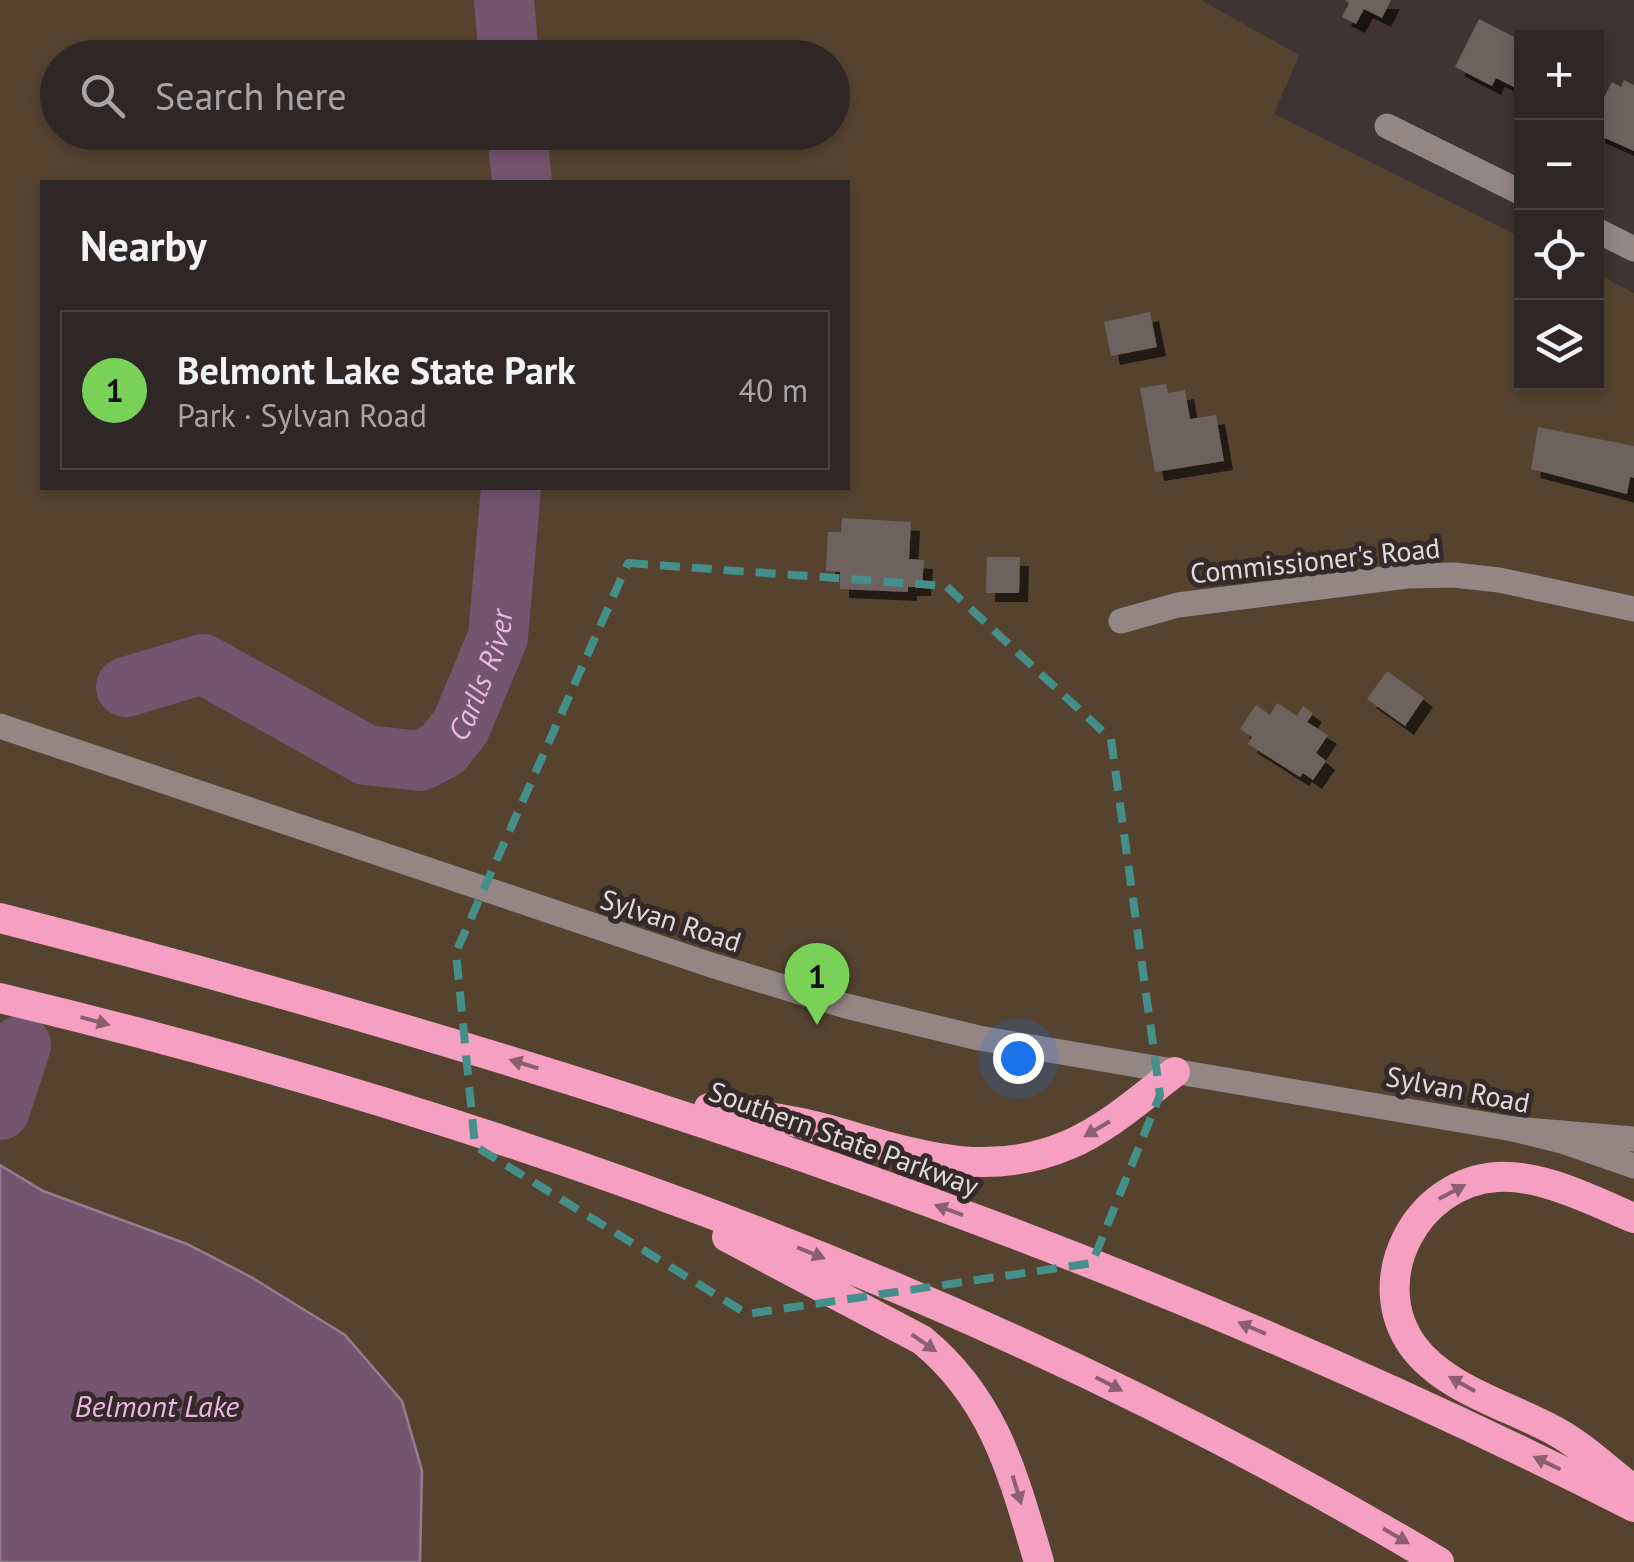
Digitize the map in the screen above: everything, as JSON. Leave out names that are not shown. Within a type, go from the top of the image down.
[{"type":"highway","name":"Southern State Parkway","points":[[0,918],[389,1023],[617,1093],[876,1182],[1182,1298],[1460,1421],[1634,1507]]},
{"type":"highway","points":[[0,998],[304,1080],[622,1181],[905,1290],[1083,1371],[1249,1455],[1439,1562]]},
{"type":"highway","points":[[617,1093],[819,1127],[927,1158],[983,1163],[1026,1158],[1070,1144],[1112,1120],[1176,1072]]},
{"type":"highway","points":[[1634,1218],[1518,1178],[1478,1180],[1442,1196],[1416,1221],[1400,1252],[1394,1285],[1398,1316],[1406,1334],[1430,1364],[1559,1433],[1634,1490]]},
{"type":"highway","points":[[622,1181],[922,1340],[942,1356],[990,1420],[1014,1477],[1038,1562]]},
{"type":"street","points":[[1387,126],[1514,189]]},
{"type":"street","points":[[1604,234],[1634,249]]},
{"type":"street","name":"Commissioner's Road","points":[[1121,621],[1178,605],[1407,576],[1499,580],[1634,609]]},
{"type":"street","name":"Sylvan Road","points":[[9,730],[693,959],[846,1006],[979,1038],[1513,1128],[1634,1166]]},
{"type":"street","points":[[1513,1128],[1634,1139]]},
{"type":"highlighted area","points":[[628,563],[946,586],[1111,739],[1160,1095],[1092,1263],[747,1314],[475,1146],[456,952]]},
{"type":"shaded area","points":[[0,0],[1201,0],[1299,55],[1274,114],[1514,234],[1514,390],[1604,390],[1604,278],[1634,293],[1634,1562],[0,1562]]},
{"type":"water","name":"Belmont Lake","points":[[0,1165],[43,1191],[187,1244],[251,1277],[345,1335],[402,1401],[422,1471],[420,1562],[0,1562]]},
{"type":"building","points":[[1345,0],[1391,0],[1382,18],[1364,9],[1356,24],[1342,17],[1349,3]]},
{"type":"building","points":[[1479,19],[1514,37],[1514,87],[1496,78],[1492,86],[1455,67]]},
{"type":"building","points":[[1624,80],[1634,85],[1634,151],[1604,138],[1604,98],[1612,82],[1621,87]]},
{"type":"building","points":[[1150,312],[1157,347],[1111,356],[1104,322]]},
{"type":"building","points":[[1166,384],[1168,393],[1185,390],[1190,419],[1216,415],[1224,461],[1155,472],[1140,388]]},
{"type":"building","points":[[1538,427],[1634,446],[1634,478],[1630,477],[1627,494],[1531,469]]},
{"type":"building","points":[[842,518],[911,522],[909,559],[924,560],[922,587],[908,587],[908,592],[840,589],[840,572],[826,571],[828,532],[841,532]]},
{"type":"building","points":[[987,557],[1020,557],[1019,593],[986,593]]},
{"type":"building","points":[[1387,671],[1424,698],[1405,726],[1367,699]]},
{"type":"building","points":[[1277,703],[1297,716],[1303,706],[1313,713],[1307,722],[1328,735],[1316,753],[1326,761],[1313,780],[1303,773],[1300,777],[1248,744],[1252,737],[1240,729],[1256,705],[1270,715]]},
{"type":"waterway","name":"Carlls River","points":[[504,0],[507,40]]},
{"type":"waterway","name":"Carlls River","points":[[519,150],[522,180]]},
{"type":"waterway","name":"Carlls River","points":[[126,687],[203,664],[366,755],[420,761],[443,749],[461,726],[498,637],[511,490]]},
{"type":"waterway","name":"Carlls River","points":[[0,1110],[21,1045]]},
{"type":"place","name":"Belmont Lake State Park","points":[[817,1025]]}]
